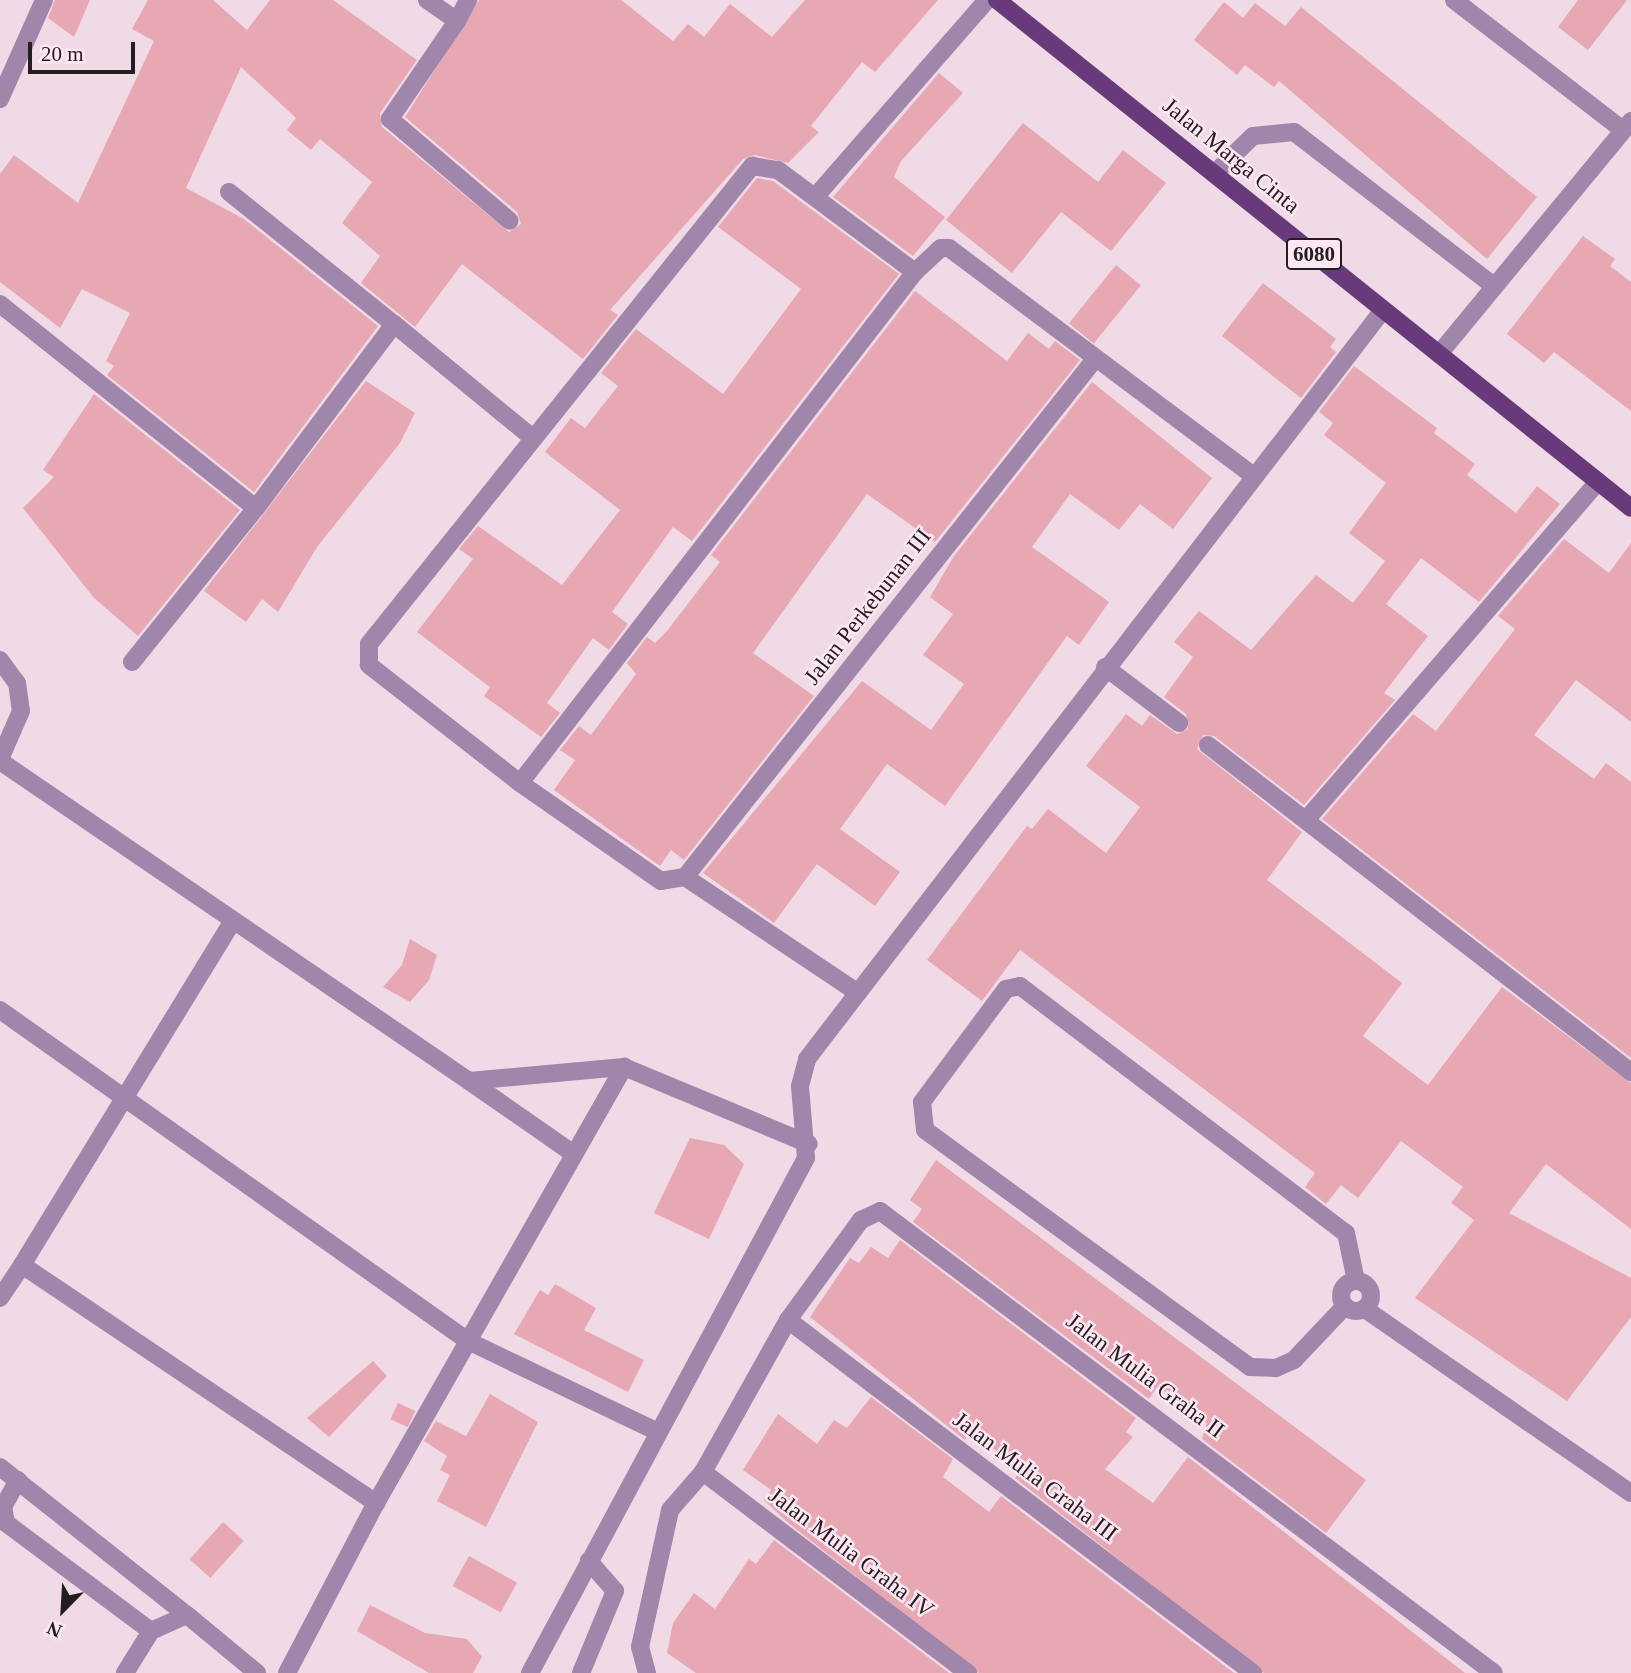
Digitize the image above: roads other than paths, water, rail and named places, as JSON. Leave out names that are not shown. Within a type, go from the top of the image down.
[{"type":"main road","name":"Jalan Marga Cinta","points":[[998,0],[1631,508]]},
{"type":"street","points":[[0,99],[44,0]]},
{"type":"street","points":[[427,0],[457,21]]},
{"type":"street","points":[[468,0],[457,21],[390,119],[510,221]]},
{"type":"street","points":[[816,196],[987,0]]},
{"type":"street","points":[[1439,354],[1627,125],[1454,0]]},
{"type":"street","points":[[1214,174],[1253,136],[1294,132],[1494,286]]},
{"type":"street","points":[[858,993],[685,877],[661,881],[520,783],[369,665],[367,654],[533,438],[746,171],[778,170],[915,272]]},
{"type":"street","points":[[229,192],[533,438]]},
{"type":"street","points":[[520,783],[934,251],[949,248],[1254,476]]},
{"type":"street","points":[[0,304],[256,508]]},
{"type":"street","points":[[530,1673],[809,1144],[802,1072],[858,993],[1105,667],[1383,310]]},
{"type":"street","points":[[132,662],[256,508],[394,324]]},
{"type":"street","name":"Jalan Perkebunan III","points":[[685,877],[1095,359]]},
{"type":"street","points":[[1306,820],[1598,482]]},
{"type":"street","points":[[0,660],[17,683],[21,711],[0,760],[571,1152]]},
{"type":"street","points":[[1105,667],[1179,723]]},
{"type":"street","points":[[1208,746],[1631,1072]]},
{"type":"street","points":[[0,1298],[123,1094],[233,921]]},
{"type":"street","points":[[1345,1306],[1294,1360],[1276,1368],[1250,1367],[925,1130],[922,1102],[1006,989],[1020,986],[1346,1234],[1356,1281],[1372,1295],[1365,1309]]},
{"type":"street","points":[[0,1010],[123,1094],[468,1341],[658,1432]]},
{"type":"street","points":[[469,1081],[624,1067],[809,1144]]},
{"type":"street","points":[[286,1673],[376,1503],[571,1152],[624,1067]]},
{"type":"street","name":"Jalan Mulia Graha II","points":[[788,1320],[861,1220],[869,1212],[892,1215],[1494,1673]]},
{"type":"street","points":[[22,1265],[376,1503]]},
{"type":"street","points":[[1345,1306],[1343,1290],[1356,1281]]},
{"type":"street","points":[[1345,1306],[1365,1309],[1631,1493]]},
{"type":"street","points":[[647,1673],[640,1647],[668,1515],[704,1472],[788,1320]]},
{"type":"street","name":"Jalan Mulia Graha III","points":[[788,1320],[1253,1673]]},
{"type":"street","points":[[0,1467],[257,1673]]},
{"type":"street","name":"Jalan Mulia Graha IV","points":[[704,1472],[968,1673]]},
{"type":"street","points":[[18,1480],[3,1507],[6,1523],[151,1631]]},
{"type":"street","points":[[581,1673],[615,1591],[589,1561]]},
{"type":"street","points":[[125,1673],[151,1631],[187,1615]]}]
